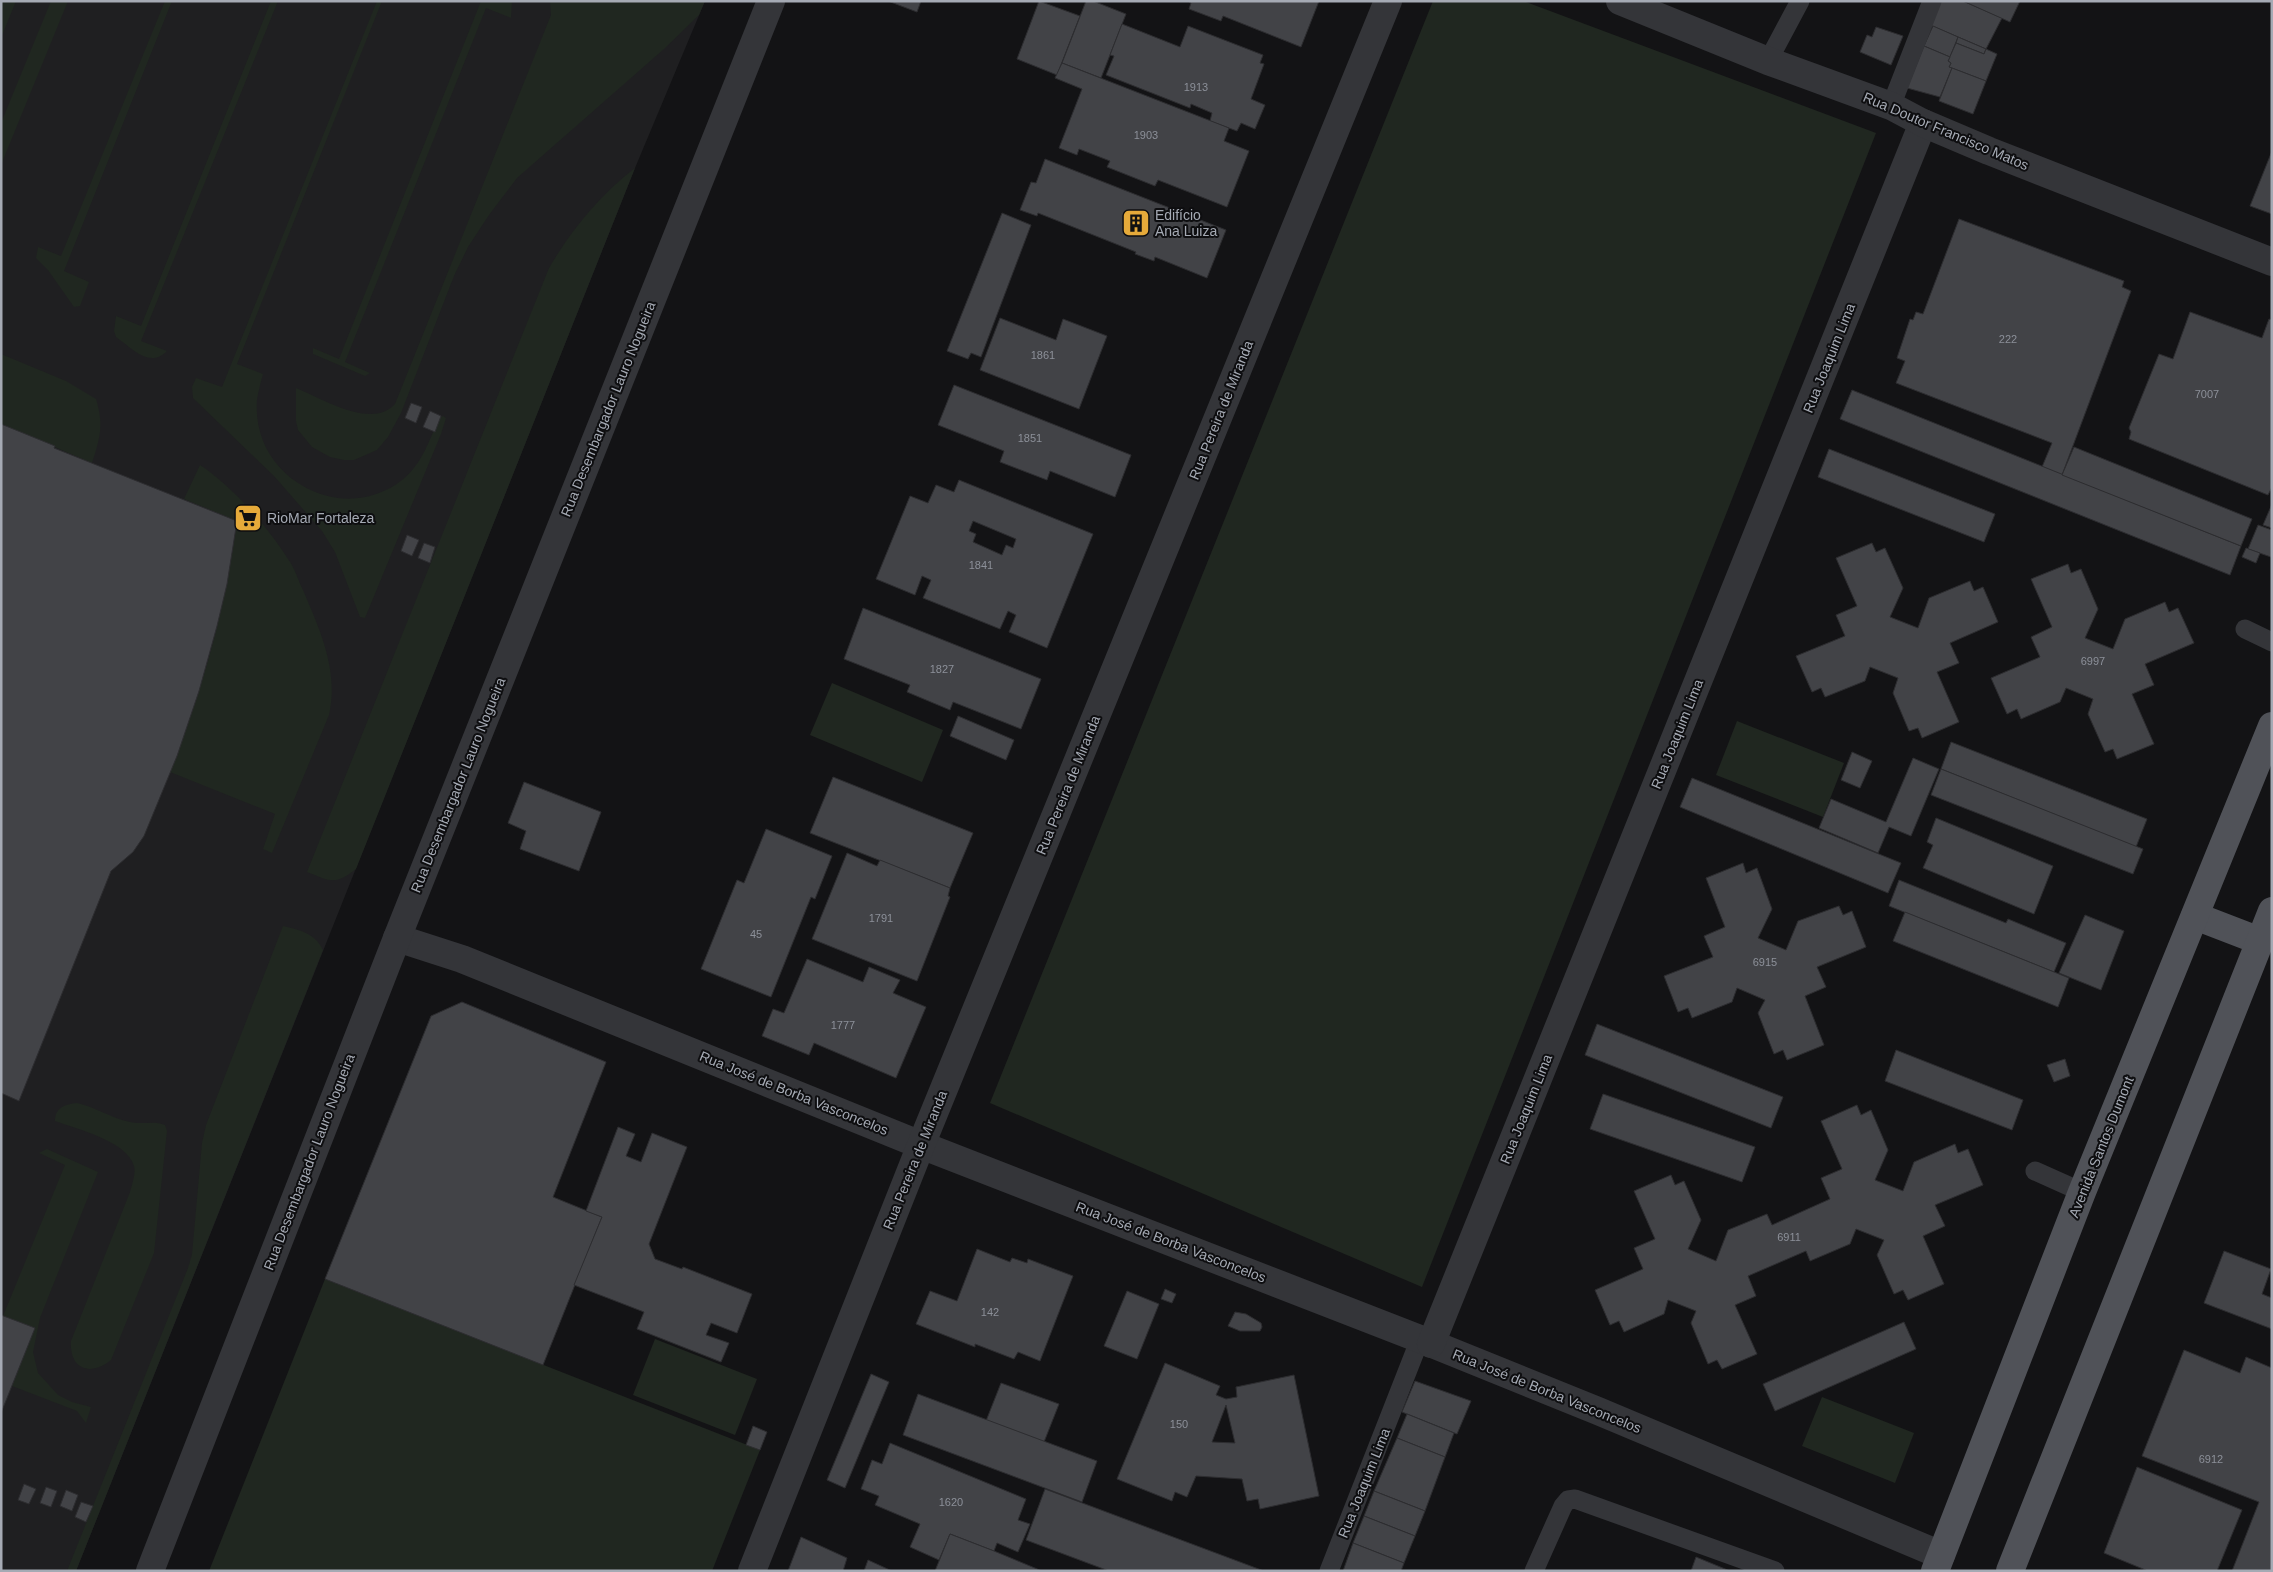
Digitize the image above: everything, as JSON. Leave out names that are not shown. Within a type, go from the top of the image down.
[{"type":"main road","name":"Avenida Santos Dumont","points":[[1938,1563],[2082,1192],[2272,726]]},
{"type":"main road","points":[[2010,1571],[2272,912]]},
{"type":"main road","points":[[2195,916],[2260,941]]},
{"type":"street","name":"Rua Desembargador Lauro Nogueira","points":[[150,1571],[397,938],[771,1]]},
{"type":"street","name":"Rua Pereira de Miranda","points":[[752,1571],[921,1145],[1388,1]]},
{"type":"street","name":"Rua Doutor Francisco Matos","points":[[1620,1],[1768,61],[1890,106],[1923,124],[2272,262]]},
{"type":"street","name":"Rua Joaquim Lima","points":[[1426,1342],[1923,124]]},
{"type":"street","name":"Rua José de Borba Vasconcelos","points":[[397,938],[471,963],[921,1145],[1598,1411],[1938,1563]]},
{"type":"lane","points":[[1768,61],[1800,1]]},
{"type":"lane","points":[[1890,106],[1932,1]]},
{"type":"lane","points":[[2245,629],[2272,642]]},
{"type":"lane","points":[[2035,1172],[2082,1192]]},
{"type":"lane","name":"Rua Joaquim Lima","points":[[1329,1571],[1426,1342]]},
{"type":"lane","points":[[1534,1571],[1563,1506],[1568,1500],[1575,1499],[1775,1571]]},
{"type":"shaded area","name":"RioMar Fortaleza","points":[[1,1],[705,1],[635,168],[76,1571],[1,1571]]},
{"type":"shaded area","points":[[1,1],[16,1],[1,38]]},
{"type":"shaded area","points":[[51,1],[68,1],[1,165],[1,123]]},
{"type":"shaded area","points":[[165,1],[172,1],[64,271],[89,282],[80,306],[74,307],[48,270],[36,258],[38,247],[61,256]]},
{"type":"shaded area","points":[[271,1],[278,1],[141,341],[167,351],[154,358],[141,355],[116,337],[114,331],[116,316],[141,326]]},
{"type":"shaded area","points":[[377,1],[382,1],[237,364],[263,374],[257,400],[257,419],[261,436],[268,452],[278,466],[290,477],[305,487],[321,494],[346,499],[355,498],[380,493],[395,485],[415,467],[428,444],[439,418],[443,416],[446,418],[365,618],[360,617],[335,552],[322,531],[274,476],[193,398],[192,387],[196,378],[222,387]]},
{"type":"shaded area","points":[[481,1],[512,1],[511,18],[486,8],[345,362],[370,373],[365,376],[313,354],[313,348],[339,359]]},
{"type":"shaded area","points":[[550,1],[705,1],[699,15],[664,49],[517,178],[468,247],[454,276],[401,413],[388,437],[377,450],[354,460],[330,457],[312,447],[298,430],[296,421],[296,388],[332,404],[360,413],[373,414],[385,411],[395,404],[551,15]]},
{"type":"shaded area","points":[[1433,1],[1523,1],[1876,133],[1422,1287],[990,1103]]},
{"type":"shaded area","points":[[635,168],[356,869],[337,880],[322,878],[307,872],[549,268],[587,214]]},
{"type":"shaded area","points":[[1,354],[66,381],[96,399],[100,416],[100,431],[92,463],[1,424]]},
{"type":"shaded area","points":[[200,465],[224,484],[248,508],[270,533],[290,563],[316,620],[330,667],[332,683],[329,715],[272,853],[263,849],[275,814],[170,772],[182,742],[211,649],[226,585],[237,521],[184,499]]},
{"type":"shaded area","points":[[832,683],[943,730],[922,782],[810,735]]},
{"type":"shaded area","points":[[1737,721],[1844,763],[1823,817],[1716,775]]},
{"type":"shaded area","points":[[283,926],[311,936],[320,944],[323,950],[76,1571],[67,1571],[188,1268],[192,1254],[202,1143],[206,1125]]},
{"type":"shaded area","points":[[77,1103],[130,1122],[165,1125],[167,1131],[154,1253],[111,1360],[96,1368],[89,1369],[77,1364],[73,1358],[71,1341],[130,1192],[134,1179],[134,1166],[129,1157],[112,1143],[88,1132],[55,1121],[59,1110],[68,1104]]},
{"type":"shaded area","points":[[47,1149],[98,1172],[40,1318],[33,1352],[38,1373],[58,1395],[72,1402],[91,1407],[86,1423],[77,1411],[12,1386],[35,1328],[3,1316],[65,1165],[39,1153]]},
{"type":"shaded area","points":[[325,1279],[760,1450],[712,1571],[209,1571]]},
{"type":"shaded area","points":[[655,1339],[757,1379],[735,1435],[633,1395]]},
{"type":"shaded area","points":[[1822,1397],[1914,1433],[1895,1483],[1802,1446]]},
{"type":"building","points":[[888,1],[921,1],[917,12]]},
{"type":"building","points":[[1039,1],[1080,16],[1057,75],[1017,59]]},
{"type":"building","points":[[1086,1],[1093,1],[1126,14],[1101,78],[1062,63]]},
{"type":"building","points":[[1188,1],[1319,1],[1301,47],[1223,16],[1221,21],[1189,9],[1191,3]]},
{"type":"building","points":[[1940,1],[1963,1],[2002,18],[1986,49],[1930,25]]},
{"type":"building","points":[[1963,1],[2020,1],[2010,22]]},
{"type":"building","points":[[1122,24],[1180,47],[1188,26],[1263,55],[1260,63],[1264,64],[1251,99],[1265,105],[1255,129],[1241,123],[1237,131],[1210,121],[1212,113],[1191,104],[1190,108],[1106,75],[1114,56],[1110,55]]},
{"type":"building","points":[[1933,26],[1958,37],[1950,57],[1924,46]]},
{"type":"building","points":[[1876,27],[1903,36],[1891,65],[1860,52],[1867,35],[1872,37]]},
{"type":"building","points":[[1958,37],[1986,49],[1984,54],[1956,43]]},
{"type":"building","points":[[1956,43],[1984,54],[1986,49],[1997,54],[1986,81],[1949,67],[1951,63],[1948,61]]},
{"type":"building","points":[[1924,46],[1950,57],[1948,61],[1951,63],[1949,67],[1952,68],[1940,97],[1907,88]]},
{"type":"building","points":[[1062,63],[1229,128],[1224,141],[1249,151],[1227,207],[1158,180],[1155,186],[1107,167],[1110,161],[1079,149],[1077,155],[1059,148],[1082,89],[1055,78]]},
{"type":"building","points":[[1952,68],[1986,81],[1973,114],[1939,101]]},
{"type":"building","points":[[2272,151],[2272,214],[2250,206]]},
{"type":"building","name":"Edifício Ana Luiza","points":[[1045,159],[1226,230],[1207,278],[1155,257],[1154,261],[1135,254],[1136,252],[1038,213],[1037,216],[1020,210],[1031,182],[1036,183]]},
{"type":"building","points":[[1002,213],[1031,225],[981,357],[971,353],[968,359],[947,351]]},
{"type":"building","points":[[1959,219],[2124,281],[2122,287],[2131,291],[2062,475],[2042,467],[2052,443],[1896,383],[1905,361],[1897,358],[1910,319],[1913,320],[1916,312],[1923,314]]},
{"type":"building","points":[[2190,312],[2262,338],[2269,319],[2272,320],[2272,487],[2268,495],[2129,439],[2131,432],[2129,428],[2159,354],[2173,359]]},
{"type":"building","points":[[1000,318],[1056,340],[1063,319],[1107,336],[1079,409],[980,370]]},
{"type":"building","points":[[954,385],[1131,455],[1115,497],[1050,471],[1047,480],[1000,462],[1004,451],[938,425]]},
{"type":"building","points":[[1852,390],[2241,546],[2230,575],[1840,419]]},
{"type":"building","points":[[411,403],[422,407],[416,423],[405,418]]},
{"type":"building","points":[[430,411],[441,416],[435,432],[423,427]]},
{"type":"building","points":[[1,424],[55,446],[54,448],[237,521],[227,584],[217,626],[199,691],[177,756],[144,836],[133,852],[111,871],[19,1101],[1,1093]]},
{"type":"building","points":[[2074,447],[2252,519],[2241,546],[2062,475]]},
{"type":"building","points":[[1829,449],[1995,514],[1984,542],[1818,477]]},
{"type":"building","points":[[959,480],[1093,534],[1047,648],[1009,632],[1016,615],[1008,611],[1000,629],[923,598],[931,580],[922,576],[915,595],[876,579],[910,496],[928,503],[936,485],[954,492]],"holes":[[[973,521],[1016,539],[1013,548],[1006,545],[1002,555],[973,542],[976,534],[969,531]]]},
{"type":"building","points":[[2272,504],[2272,528],[2263,525]]},
{"type":"building","points":[[2258,525],[2272,530],[2271,557],[2248,549]]},
{"type":"building","points":[[407,535],[419,540],[412,556],[401,551]]},
{"type":"building","points":[[424,543],[435,547],[430,563],[418,558]]},
{"type":"building","points":[[1872,543],[1876,552],[1885,548],[1903,588],[1890,617],[1918,628],[1929,598],[1970,581],[1974,591],[1983,587],[1998,622],[1950,643],[1959,663],[1937,672],[1959,722],[1922,738],[1918,728],[1909,731],[1893,693],[1898,678],[1870,667],[1865,681],[1825,697],[1821,688],[1812,692],[1796,656],[1845,636],[1836,615],[1857,606],[1836,558]]},
{"type":"building","points":[[2246,548],[2260,553],[2256,563],[2242,557]]},
{"type":"building","points":[[2068,564],[2071,573],[2081,569],[2098,609],[2085,638],[2113,649],[2125,619],[2165,602],[2169,612],[2178,608],[2194,643],[2145,664],[2154,685],[2132,694],[2154,744],[2117,759],[2113,749],[2105,752],[2088,714],[2093,699],[2066,688],[2060,702],[2021,719],[2017,709],[2007,714],[1991,678],[2040,657],[2031,637],[2052,627],[2031,579]]},
{"type":"building","points":[[863,608],[1041,679],[1021,729],[953,702],[950,710],[907,692],[910,685],[844,659]]},
{"type":"building","points":[[958,716],[1014,740],[1006,760],[950,736]]},
{"type":"building","points":[[1951,742],[2147,819],[2136,847],[1941,769]]},
{"type":"building","points":[[1852,752],[1872,761],[1860,788],[1841,780]]},
{"type":"building","points":[[1913,758],[1939,769],[1911,836],[1889,827],[1878,853],[1819,828],[1831,799],[1886,822]]},
{"type":"building","points":[[1941,769],[2143,849],[2133,874],[1931,795]]},
{"type":"building","points":[[833,777],[973,833],[950,888],[810,833]]},
{"type":"building","points":[[1692,778],[1901,863],[1888,893],[1680,807]]},
{"type":"building","points":[[524,782],[601,812],[579,871],[520,849],[526,831],[508,823]]},
{"type":"building","points":[[1936,818],[2053,866],[2034,914],[1923,868],[1933,845],[1927,842]]},
{"type":"building","points":[[766,829],[832,856],[815,899],[811,897],[771,997],[701,969],[737,880],[744,883]]},
{"type":"building","points":[[847,853],[877,866],[880,860],[950,888],[948,896],[950,897],[917,981],[812,939]]},
{"type":"building","points":[[1743,863],[1746,873],[1757,868],[1772,909],[1758,938],[1786,950],[1798,921],[1839,906],[1843,915],[1852,911],[1866,947],[1817,967],[1826,987],[1805,996],[1824,1045],[1787,1060],[1783,1050],[1774,1054],[1758,1013],[1765,1000],[1737,988],[1732,1002],[1692,1018],[1688,1008],[1678,1012],[1664,976],[1713,957],[1704,936],[1725,927],[1706,878]]},
{"type":"building","points":[[1899,880],[2006,923],[2008,919],[2066,943],[2054,972],[1889,906]]},
{"type":"building","points":[[1905,912],[2069,978],[2058,1007],[1893,941]]},
{"type":"building","points":[[2085,915],[2124,931],[2101,990],[2059,973]]},
{"type":"building","points":[[807,959],[863,982],[869,967],[900,980],[893,993],[926,1007],[896,1078],[814,1043],[809,1055],[762,1036],[773,1009],[784,1013]]},
{"type":"building","points":[[462,1002],[606,1062],[553,1197],[602,1217],[543,1365],[325,1279],[431,1016]]},
{"type":"building","points":[[1597,1024],[1783,1097],[1771,1128],[1585,1055]]},
{"type":"building","points":[[1896,1050],[2023,1100],[2012,1130],[1885,1081]]},
{"type":"building","points":[[2065,1059],[2070,1076],[2054,1082],[2047,1065]]},
{"type":"building","points":[[1603,1094],[1755,1147],[1742,1182],[1590,1129]]},
{"type":"building","points":[[1857,1105],[1861,1115],[1871,1110],[1888,1150],[1875,1180],[1903,1191],[1914,1162],[1955,1144],[1958,1153],[1968,1149],[1983,1185],[1935,1205],[1945,1226],[1923,1236],[1944,1284],[1908,1300],[1903,1290],[1894,1294],[1877,1255],[1884,1240],[1856,1229],[1850,1244],[1810,1261],[1806,1251],[1748,1276],[1756,1296],[1735,1305],[1757,1354],[1722,1369],[1717,1360],[1708,1364],[1691,1323],[1696,1311],[1668,1300],[1664,1314],[1624,1332],[1619,1321],[1610,1325],[1595,1290],[1643,1269],[1634,1248],[1655,1239],[1634,1191],[1671,1175],[1675,1185],[1684,1181],[1701,1220],[1688,1249],[1716,1261],[1728,1230],[1767,1214],[1772,1225],[1830,1199],[1821,1178],[1842,1169],[1821,1121]]},
{"type":"building","points":[[618,1127],[635,1134],[626,1156],[641,1162],[652,1133],[687,1147],[649,1244],[655,1259],[682,1269],[683,1267],[752,1294],[737,1333],[711,1323],[706,1335],[729,1343],[721,1362],[637,1329],[644,1312],[574,1285],[602,1217],[586,1211]]},
{"type":"building","points":[[977,1249],[1010,1262],[1012,1258],[1027,1263],[1028,1259],[1073,1276],[1040,1361],[1018,1352],[1014,1359],[975,1344],[975,1347],[916,1324],[930,1291],[957,1301]]},
{"type":"building","points":[[2224,1251],[2271,1269],[2262,1294],[2272,1298],[2272,1329],[2204,1303]]},
{"type":"building","points":[[1165,1289],[1176,1294],[1172,1303],[1161,1299]]},
{"type":"building","points":[[1127,1291],[1159,1304],[1137,1359],[1104,1346]]},
{"type":"building","points":[[1235,1312],[1246,1314],[1261,1323],[1260,1331],[1240,1331],[1228,1326]]},
{"type":"building","points":[[1,1315],[35,1328],[1,1413]]},
{"type":"building","points":[[1904,1322],[1916,1349],[1775,1411],[1763,1384]]},
{"type":"building","points":[[2184,1350],[2240,1373],[2246,1357],[2272,1368],[2272,1571],[2232,1571],[2259,1502],[2142,1456]]},
{"type":"building","points":[[1165,1363],[1220,1386],[1216,1395],[1226,1399],[1237,1397],[1236,1387],[1294,1375],[1319,1496],[1260,1509],[1258,1499],[1247,1501],[1242,1479],[1196,1476],[1187,1497],[1175,1492],[1172,1501],[1117,1479]],"holes":[[[1226,1405],[1235,1443],[1212,1442]]]},
{"type":"building","points":[[871,1374],[889,1382],[845,1488],[827,1480]]},
{"type":"building","points":[[1415,1381],[1471,1401],[1457,1434],[1402,1412]]},
{"type":"building","points":[[1001,1383],[1059,1404],[1044,1442],[986,1421]]},
{"type":"building","points":[[918,1394],[1097,1461],[1082,1502],[903,1435]]},
{"type":"building","points":[[1407,1414],[1454,1433],[1445,1457],[1397,1438]]},
{"type":"building","points":[[753,1426],[767,1432],[760,1450],[746,1445]]},
{"type":"building","points":[[1397,1438],[1445,1457],[1425,1511],[1374,1491]]},
{"type":"building","points":[[890,1443],[1026,1499],[1018,1520],[1030,1524],[1018,1552],[997,1543],[994,1551],[950,1534],[939,1560],[910,1547],[920,1524],[875,1505],[879,1496],[861,1489],[872,1460],[882,1464]]},
{"type":"building","points":[[2137,1467],[2242,1510],[2217,1571],[2148,1571],[2104,1553]]},
{"type":"building","points":[[24,1484],[36,1489],[29,1504],[18,1500]]},
{"type":"building","points":[[46,1487],[57,1491],[51,1507],[40,1503]]},
{"type":"building","points":[[1045,1489],[1264,1571],[1109,1571],[1026,1540]]},
{"type":"building","points":[[66,1490],[78,1495],[72,1511],[60,1506]]},
{"type":"building","points":[[1374,1491],[1425,1511],[1415,1536],[1364,1516]]},
{"type":"building","points":[[81,1502],[93,1506],[86,1522],[75,1517]]},
{"type":"building","points":[[1364,1516],[1415,1536],[1404,1563],[1353,1543]]},
{"type":"building","points":[[950,1534],[994,1551],[1042,1571],[935,1571]]},
{"type":"building","points":[[801,1537],[847,1558],[843,1571],[788,1571]]},
{"type":"building","points":[[1353,1543],[1404,1563],[1401,1571],[1343,1571]]},
{"type":"building","points":[[1696,1557],[1730,1571],[1691,1571]]},
{"type":"building","points":[[868,1560],[892,1571],[864,1571]]},
{"type":"place","name":"Edifício Ana Luiza","points":[[1136,223]]},
{"type":"place","name":"RioMar Fortaleza","points":[[248,518]]}]
